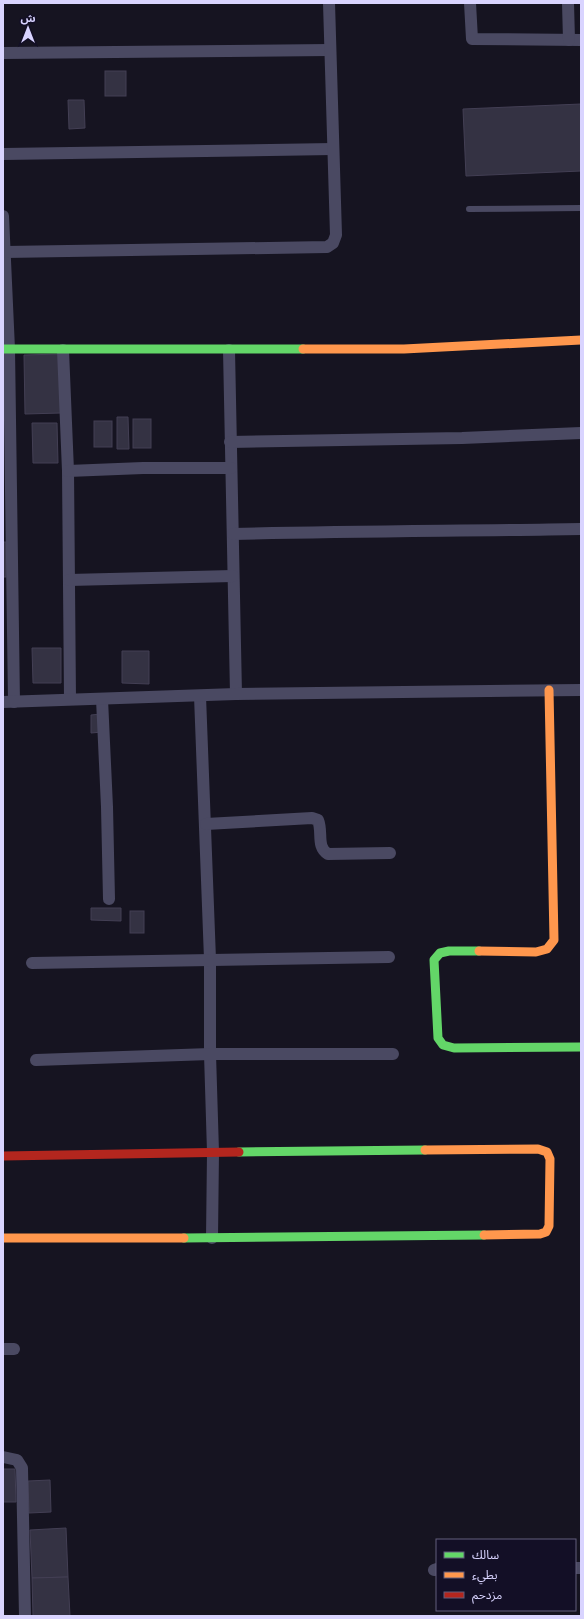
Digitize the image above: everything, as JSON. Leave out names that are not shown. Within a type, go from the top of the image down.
[{"type":"street","points":[[5,252],[328,247],[333,242],[336,235],[329,3]]},
{"type":"street","points":[[470,3],[472,39],[575,40],[568,3]]},
{"type":"street","points":[[3,53],[330,50]]},
{"type":"street","points":[[3,154],[333,149]]},
{"type":"street","points":[[3,216],[5,252],[9,702],[236,694],[581,690]]},
{"type":"street","points":[[6,349],[404,349],[581,340]]},
{"type":"street","points":[[63,350],[68,471],[70,699]]},
{"type":"street","points":[[229,350],[236,694]]},
{"type":"street","points":[[230,442],[462,438],[581,433]]},
{"type":"street","points":[[68,471],[143,468],[231,468]]},
{"type":"street","points":[[233,534],[326,531],[429,532],[581,529]]},
{"type":"street","points":[[69,580],[234,576]]},
{"type":"street","points":[[549,690],[554,940],[546,949],[536,952],[449,951],[440,954],[434,960],[438,1038],[443,1045],[454,1048],[581,1047]]},
{"type":"street","points":[[200,696],[210,959],[210,1054],[213,1152],[212,1238]]},
{"type":"street","points":[[102,699],[109,899]]},
{"type":"street","points":[[206,824],[312,818],[318,820],[321,828],[321,847],[323,851],[328,854],[390,853]]},
{"type":"street","points":[[32,963],[389,957]]},
{"type":"street","points":[[36,1060],[210,1054],[393,1054]]},
{"type":"street","points":[[3,1156],[213,1152],[538,1149],[546,1152],[550,1159],[548,1226],[546,1232],[540,1234],[212,1238],[3,1238]]},
{"type":"street","points":[[3,1457],[17,1460],[22,1468],[25,1616]]},
{"type":"lane","points":[[469,209],[581,208]]},
{"type":"building","points":[[105,71],[126,71],[126,96],[105,96]]},
{"type":"building","points":[[68,100],[84,100],[85,128],[69,129]]},
{"type":"building","points":[[581,104],[581,171],[466,176],[463,109]]},
{"type":"building","points":[[60,354],[61,413],[25,414],[24,355]]},
{"type":"building","points":[[117,417],[128,417],[129,449],[117,449]]},
{"type":"building","points":[[133,419],[151,419],[151,448],[133,448]]},
{"type":"building","points":[[94,421],[112,421],[112,447],[94,447]]},
{"type":"building","points":[[32,423],[57,423],[58,463],[33,463]]},
{"type":"building","points":[[3,542],[6,542],[6,577],[3,577]]},
{"type":"building","points":[[32,648],[61,648],[61,683],[33,683]]},
{"type":"building","points":[[122,651],[149,651],[149,684],[122,683]]},
{"type":"building","points":[[101,714],[102,732],[91,733],[91,715]]},
{"type":"building","points":[[91,908],[121,908],[121,921],[91,920]]},
{"type":"building","points":[[130,911],[144,911],[144,933],[130,933]]},
{"type":"building","points":[[3,1469],[15,1469],[16,1502],[3,1502]]},
{"type":"building","points":[[50,1480],[51,1512],[29,1513],[28,1481]]},
{"type":"building","points":[[66,1528],[68,1577],[32,1578],[30,1530]]},
{"type":"building","points":[[68,1577],[70,1616],[33,1616],[32,1578]]},
{"type":"traffic: fast","points":[[3,349],[303,349]]},
{"type":"traffic: fast","points":[[479,951],[449,951],[440,953],[434,960],[438,1038],[443,1045],[454,1048],[581,1047]]},
{"type":"traffic: fast","points":[[239,1152],[425,1150]]},
{"type":"traffic: fast","points":[[184,1238],[484,1235]]},
{"type":"traffic: slow","points":[[303,349],[404,349],[581,340]]},
{"type":"traffic: slow","points":[[479,951],[536,952],[547,949],[554,940],[549,690]]},
{"type":"traffic: slow","points":[[425,1150],[538,1149],[547,1152],[550,1159],[549,1226],[546,1232],[540,1234],[484,1235]]},
{"type":"traffic: slow","points":[[3,1238],[184,1238]]},
{"type":"traffic: jam","points":[[3,1156],[239,1152]]}]
